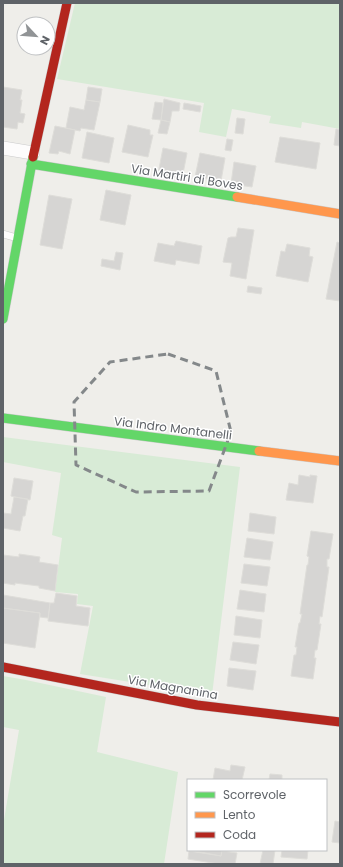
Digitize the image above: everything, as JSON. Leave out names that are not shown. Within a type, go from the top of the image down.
[{"type":"street","points":[[3,319],[5,292],[32,158],[67,3]]},
{"type":"street","points":[[3,148],[32,158]]},
{"type":"street","name":"Via Martiri di Boves","points":[[32,158],[340,214]]},
{"type":"street","name":"Via Indro Montanelli","points":[[3,418],[340,461]]},
{"type":"street","name":"Via Magnanina","points":[[3,667],[197,705],[340,722]]},
{"type":"lane","points":[[3,234],[17,238]]},
{"type":"highlighted area","points":[[168,354],[216,371],[231,432],[209,491],[136,492],[76,465],[74,402],[110,362]]},
{"type":"green space","points":[[75,3],[340,3],[340,129],[302,122],[301,128],[269,123],[271,116],[232,109],[226,137],[199,132],[204,103],[57,79]]},
{"type":"green space","points":[[3,437],[240,467],[212,695],[80,674],[93,606],[77,604],[78,594],[55,592],[62,538],[52,535],[61,473],[3,462]]},
{"type":"green space","points":[[3,676],[106,697],[97,752],[178,772],[164,864],[3,864],[3,826],[19,730],[3,727]]},
{"type":"building","points":[[3,87],[22,90],[20,113],[25,114],[23,123],[18,122],[17,129],[3,127]]},
{"type":"building","points":[[88,87],[102,89],[100,102],[86,100]]},
{"type":"building","points":[[164,99],[180,103],[179,111],[172,111],[170,122],[161,120]]},
{"type":"building","points":[[86,100],[100,102],[94,130],[81,128],[80,131],[66,128],[70,107],[84,110]]},
{"type":"building","points":[[155,102],[163,103],[161,120],[152,119]]},
{"type":"building","points":[[184,103],[201,106],[200,112],[183,109]]},
{"type":"building","points":[[237,118],[245,119],[243,134],[235,133]]},
{"type":"building","points":[[161,120],[170,122],[167,134],[158,133]]},
{"type":"building","points":[[128,125],[150,130],[150,135],[153,135],[148,157],[122,152]]},
{"type":"building","points":[[55,126],[75,130],[70,154],[59,151],[58,154],[49,153]]},
{"type":"building","points":[[336,129],[340,130],[340,146],[334,145]]},
{"type":"building","points":[[87,132],[114,138],[109,163],[82,158]]},
{"type":"building","points":[[280,137],[320,143],[316,169],[275,162]]},
{"type":"building","points":[[227,139],[233,140],[231,151],[225,150]]},
{"type":"building","points":[[163,148],[187,153],[182,179],[158,174]]},
{"type":"building","points":[[200,153],[225,158],[221,181],[195,177]]},
{"type":"building","points":[[234,162],[256,166],[252,187],[231,184]]},
{"type":"building","points":[[106,190],[131,195],[125,225],[100,220]]},
{"type":"building","points":[[49,195],[72,199],[62,249],[40,245]]},
{"type":"building","points":[[238,228],[254,230],[246,279],[230,276],[232,263],[223,262],[228,238],[236,237]]},
{"type":"building","points":[[176,241],[202,246],[199,264],[176,260],[175,265],[154,261],[158,243],[174,246]]},
{"type":"building","points":[[337,242],[340,243],[340,301],[326,299]]},
{"type":"building","points":[[287,244],[310,248],[309,256],[313,257],[308,282],[276,276],[281,251],[285,252]]},
{"type":"building","points":[[116,252],[123,253],[120,270],[101,266],[102,259],[114,261]]},
{"type":"building","points":[[248,286],[262,288],[261,294],[247,292]]},
{"type":"building","points":[[299,475],[310,477],[310,475],[317,476],[313,503],[286,500],[289,483],[298,485]]},
{"type":"building","points":[[14,478],[33,481],[30,500],[11,496]]},
{"type":"building","points":[[14,497],[28,499],[25,516],[23,516],[20,531],[3,528],[3,513],[11,514]]},
{"type":"building","points":[[250,513],[276,517],[274,534],[248,531]]},
{"type":"building","points":[[311,531],[333,534],[329,559],[327,559],[327,567],[329,567],[322,617],[320,616],[319,624],[321,624],[317,650],[315,650],[314,658],[316,658],[313,679],[291,676],[294,655],[296,655],[297,647],[295,647],[299,623],[302,614],[300,614],[308,565],[309,557],[307,556]]},
{"type":"building","points":[[247,538],[273,542],[270,560],[244,557]]},
{"type":"building","points":[[19,554],[40,557],[39,562],[58,565],[55,591],[39,588],[39,586],[3,583],[3,555],[19,557]]},
{"type":"building","points":[[244,564],[270,567],[267,586],[241,583]]},
{"type":"building","points":[[240,590],[266,594],[264,612],[237,609]]},
{"type":"building","points":[[56,593],[77,596],[76,606],[90,608],[88,626],[48,621],[50,603],[54,603]]},
{"type":"building","points":[[3,595],[50,603],[48,618],[40,617],[40,613],[3,608]]},
{"type":"building","points":[[3,608],[40,613],[35,648],[3,643]]},
{"type":"building","points":[[236,616],[262,620],[260,638],[234,635]]},
{"type":"building","points":[[233,642],[259,645],[256,664],[230,660]]},
{"type":"building","points":[[229,668],[256,671],[253,690],[227,686]]},
{"type":"building","points":[[231,765],[245,767],[242,779],[213,779],[215,768],[230,771]]},
{"type":"building","points":[[270,774],[282,775],[282,779],[269,779]]},
{"type":"building","points":[[335,821],[340,822],[340,843],[332,842]]},
{"type":"building","points":[[189,851],[221,856],[222,851],[237,853],[235,864],[219,864],[188,859]]},
{"type":"building","points":[[195,851],[222,851],[221,856]]},
{"type":"building","points":[[263,851],[275,851],[273,864],[260,864]]},
{"type":"building","points":[[282,851],[308,851],[307,859],[281,857]]},
{"type":"traffic: fast","points":[[3,319],[33,157]]},
{"type":"traffic: fast","points":[[31,164],[237,197]]},
{"type":"traffic: fast","points":[[3,418],[259,451]]},
{"type":"traffic: slow","points":[[237,197],[340,214]]},
{"type":"traffic: slow","points":[[259,451],[340,461]]},
{"type":"traffic: jam","points":[[33,157],[67,3]]},
{"type":"traffic: jam","points":[[3,667],[197,705],[340,722]]}]
